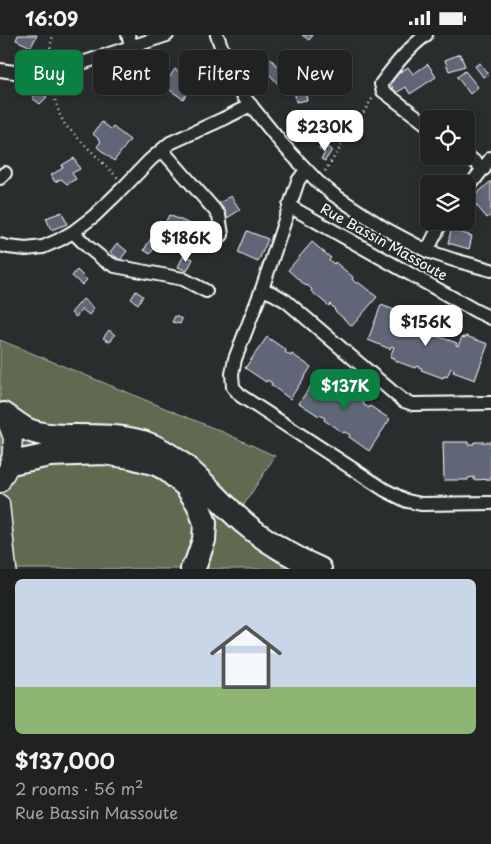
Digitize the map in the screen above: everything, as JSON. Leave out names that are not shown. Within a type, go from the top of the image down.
[{"type":"highway","points":[[2,412],[27,429],[36,432],[56,436],[127,439],[143,443],[166,453],[182,463],[245,523],[269,541],[320,569]]},
{"type":"highway","points":[[11,463],[50,455],[103,453],[130,457],[156,464],[166,469],[186,486],[198,503],[205,523],[204,540],[192,569]]},
{"type":"main road","points":[[0,483],[11,463],[13,438],[2,412]]},
{"type":"main road","points":[[0,504],[7,569]]},
{"type":"street","points":[[83,63],[130,41],[167,35]]},
{"type":"street","points":[[217,35],[226,60],[244,97],[282,144],[306,170],[334,195],[384,229],[427,251],[491,269]]},
{"type":"street","points":[[420,119],[383,91],[382,84],[389,72],[403,56],[426,35]]},
{"type":"street","points":[[0,70],[15,72]]},
{"type":"street","points":[[0,245],[26,249],[43,247],[59,240],[94,216],[150,160],[170,143],[251,105]]},
{"type":"street","points":[[162,150],[219,215],[222,235]]},
{"type":"street","points":[[475,180],[491,158]]},
{"type":"street","points":[[475,162],[484,169]]},
{"type":"street","points":[[306,170],[298,181],[262,289],[235,359],[232,374],[233,387],[241,396],[385,490],[406,501],[421,504],[491,503]]},
{"type":"street","name":"Rue Bassin Massoute","points":[[289,206],[491,318]]},
{"type":"street","points":[[427,251],[438,230]]},
{"type":"street","points":[[73,232],[104,260],[115,266],[183,279],[206,291]]},
{"type":"street","points":[[262,289],[286,301],[404,401],[413,404],[491,403]]},
{"type":"path","points":[[50,50],[53,35]]},
{"type":"path","points":[[318,181],[382,84]]},
{"type":"path","points":[[53,95],[65,125],[125,186]]},
{"type":"green space","points":[[0,340],[223,432],[275,456],[233,522],[267,554],[288,569],[0,569]]},
{"type":"building","points":[[18,35],[37,35],[31,47],[16,40]]},
{"type":"building","points":[[302,35],[313,35],[309,40]]},
{"type":"building","points":[[460,54],[465,66],[449,71],[445,60]]},
{"type":"building","points":[[270,58],[278,67],[278,84],[268,73],[268,60]]},
{"type":"building","points":[[480,63],[488,74],[483,77],[475,66]]},
{"type":"building","points":[[428,64],[436,77],[410,94],[406,87],[396,93],[388,80],[408,67],[413,74]]},
{"type":"building","points":[[175,69],[179,72],[179,95],[186,95],[183,99],[169,89],[169,78]]},
{"type":"building","points":[[465,71],[478,87],[470,94],[457,77]]},
{"type":"building","points":[[35,95],[44,95],[47,97],[40,104],[32,98]]},
{"type":"building","points":[[295,95],[306,95],[307,100],[296,102]]},
{"type":"building","points":[[102,122],[111,129],[113,127],[130,140],[114,161],[97,147],[101,141],[93,134]]},
{"type":"building","points":[[331,128],[339,134],[333,143],[324,137]]},
{"type":"building","points":[[322,144],[332,150],[325,161],[321,159],[325,153],[319,149]]},
{"type":"building","points":[[74,158],[80,169],[72,173],[76,179],[67,184],[61,179],[55,182],[51,175],[63,168],[62,165]]},
{"type":"building","points":[[491,181],[491,215],[487,218],[475,204],[475,195]]},
{"type":"building","points":[[231,196],[240,210],[227,218],[218,204]]},
{"type":"building","points":[[62,212],[67,224],[51,230],[46,218]]},
{"type":"building","points":[[169,215],[195,226],[186,246],[170,238],[171,234],[175,236],[179,228],[172,225],[169,230],[163,227]]},
{"type":"building","points":[[451,230],[472,236],[469,249],[448,243]]},
{"type":"building","points":[[247,231],[268,239],[258,262],[238,253]]},
{"type":"building","points":[[151,238],[158,243],[150,254],[144,250]]},
{"type":"building","points":[[312,242],[331,258],[329,260],[334,264],[335,262],[353,277],[352,279],[357,284],[358,282],[377,297],[352,326],[330,304],[329,306],[311,291],[312,289],[288,270]]},
{"type":"building","points":[[117,243],[127,251],[120,260],[110,252]]},
{"type":"building","points":[[184,255],[193,259],[187,271],[178,267]]},
{"type":"building","points":[[77,270],[87,280],[82,285],[72,276]]},
{"type":"building","points":[[136,291],[143,296],[138,304],[131,299]]},
{"type":"building","points":[[83,299],[94,308],[89,315],[82,309],[76,317],[71,313]]},
{"type":"building","points":[[381,305],[403,313],[402,315],[406,317],[402,325],[405,326],[406,324],[428,333],[427,335],[433,337],[434,335],[457,343],[456,345],[458,346],[462,337],[465,338],[466,336],[488,344],[475,380],[453,372],[454,369],[451,368],[447,377],[444,376],[443,378],[421,370],[422,368],[416,366],[415,368],[393,360],[394,358],[390,357],[394,347],[391,346],[390,349],[368,340]]},
{"type":"building","points":[[175,316],[182,319],[180,324],[172,322]]},
{"type":"building","points":[[109,330],[115,335],[110,342],[103,338]]},
{"type":"building","points":[[267,337],[286,350],[285,352],[291,356],[292,354],[311,367],[290,399],[271,385],[272,383],[267,380],[266,382],[245,368]]},
{"type":"building","points":[[320,372],[340,385],[338,387],[344,391],[345,389],[364,402],[363,404],[369,408],[370,406],[390,419],[369,451],[349,437],[350,435],[345,432],[343,433],[324,420],[325,418],[299,403]]},
{"type":"building","points":[[443,442],[468,442],[468,444],[474,444],[474,442],[491,442],[491,479],[474,480],[474,477],[468,478],[468,480],[444,480]]}]
